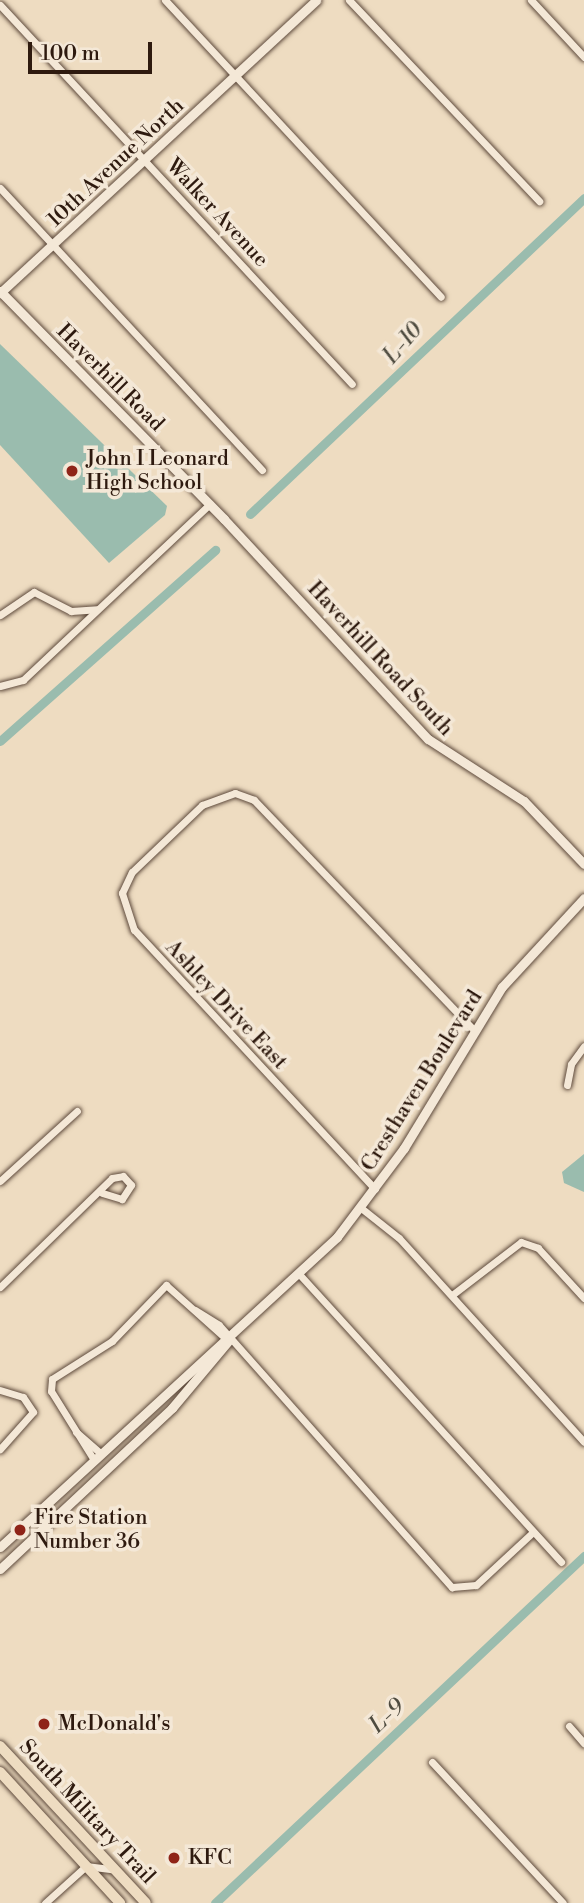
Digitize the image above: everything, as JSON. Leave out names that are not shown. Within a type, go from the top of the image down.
[{"type":"main road","name":"South Military Trail","points":[[0,1746],[146,1903]]},
{"type":"main road","name":"South Military Trail","points":[[2,1779],[120,1903]]},
{"type":"main road","points":[[69,1847],[97,1849]]},
{"type":"street","points":[[165,0],[441,297]]},
{"type":"street","name":"10th Avenue North","points":[[0,292],[54,246],[316,0]]},
{"type":"street","points":[[349,0],[539,201]]},
{"type":"street","points":[[531,0],[584,57]]},
{"type":"street","name":"Walker Avenue","points":[[0,5],[352,384]]},
{"type":"street","points":[[0,188],[262,470]]},
{"type":"street","name":"Haverhill Road","points":[[0,292],[225,519]]},
{"type":"street","points":[[0,686],[23,680],[210,504]]},
{"type":"street","name":"Haverhill Road South","points":[[225,519],[428,739],[524,801],[584,864]]},
{"type":"street","points":[[0,615],[34,592],[71,611],[101,608]]},
{"type":"street","name":"Ashley Drive East","points":[[375,1189],[134,930],[122,893],[132,872],[172,832],[211,800],[235,793],[254,800],[472,1028]]},
{"type":"street","name":"Cresthaven Boulevard","points":[[0,1547],[300,1275],[361,1208],[472,1028],[524,959],[584,898]]},
{"type":"street","points":[[567,1085],[571,1064],[584,1046]]},
{"type":"street","points":[[0,1181],[77,1111]]},
{"type":"street","points":[[0,1287],[102,1193]]},
{"type":"street","points":[[361,1208],[452,1295],[584,1442]]},
{"type":"street","points":[[452,1295],[521,1242],[538,1248],[584,1298]]},
{"type":"street","points":[[300,1275],[561,1562]]},
{"type":"street","points":[[97,1457],[75,1432],[51,1391],[52,1379],[112,1341],[166,1284],[229,1340],[452,1587],[476,1585],[533,1532]]},
{"type":"street","name":"Cresthaven Boulevard","points":[[0,1569],[172,1408],[229,1340]]},
{"type":"street","points":[[0,1390],[23,1397],[33,1418],[0,1449]]},
{"type":"street","points":[[569,1727],[584,1743]]},
{"type":"street","points":[[432,1762],[563,1903]]},
{"type":"street","points":[[45,1903],[86,1866],[100,1864],[118,1873]]},
{"type":"shaded area","points":[[0,344],[167,506],[165,515],[109,563],[0,445]]},
{"type":"shaded area","points":[[584,1154],[584,1192],[564,1183],[562,1172]]},
{"type":"waterway","name":"L-10","points":[[250,514],[584,198]]},
{"type":"waterway","name":"L-10","points":[[0,741],[215,550]]},
{"type":"waterway","name":"L-9","points":[[215,1903],[584,1556]]},
{"type":"place","name":"John I Leonard High School","points":[[72,471]]},
{"type":"place","name":"Fire Station Number 36","points":[[20,1530]]},
{"type":"place","name":"McDonald's","points":[[44,1724]]},
{"type":"place","name":"KFC","points":[[174,1858]]}]
